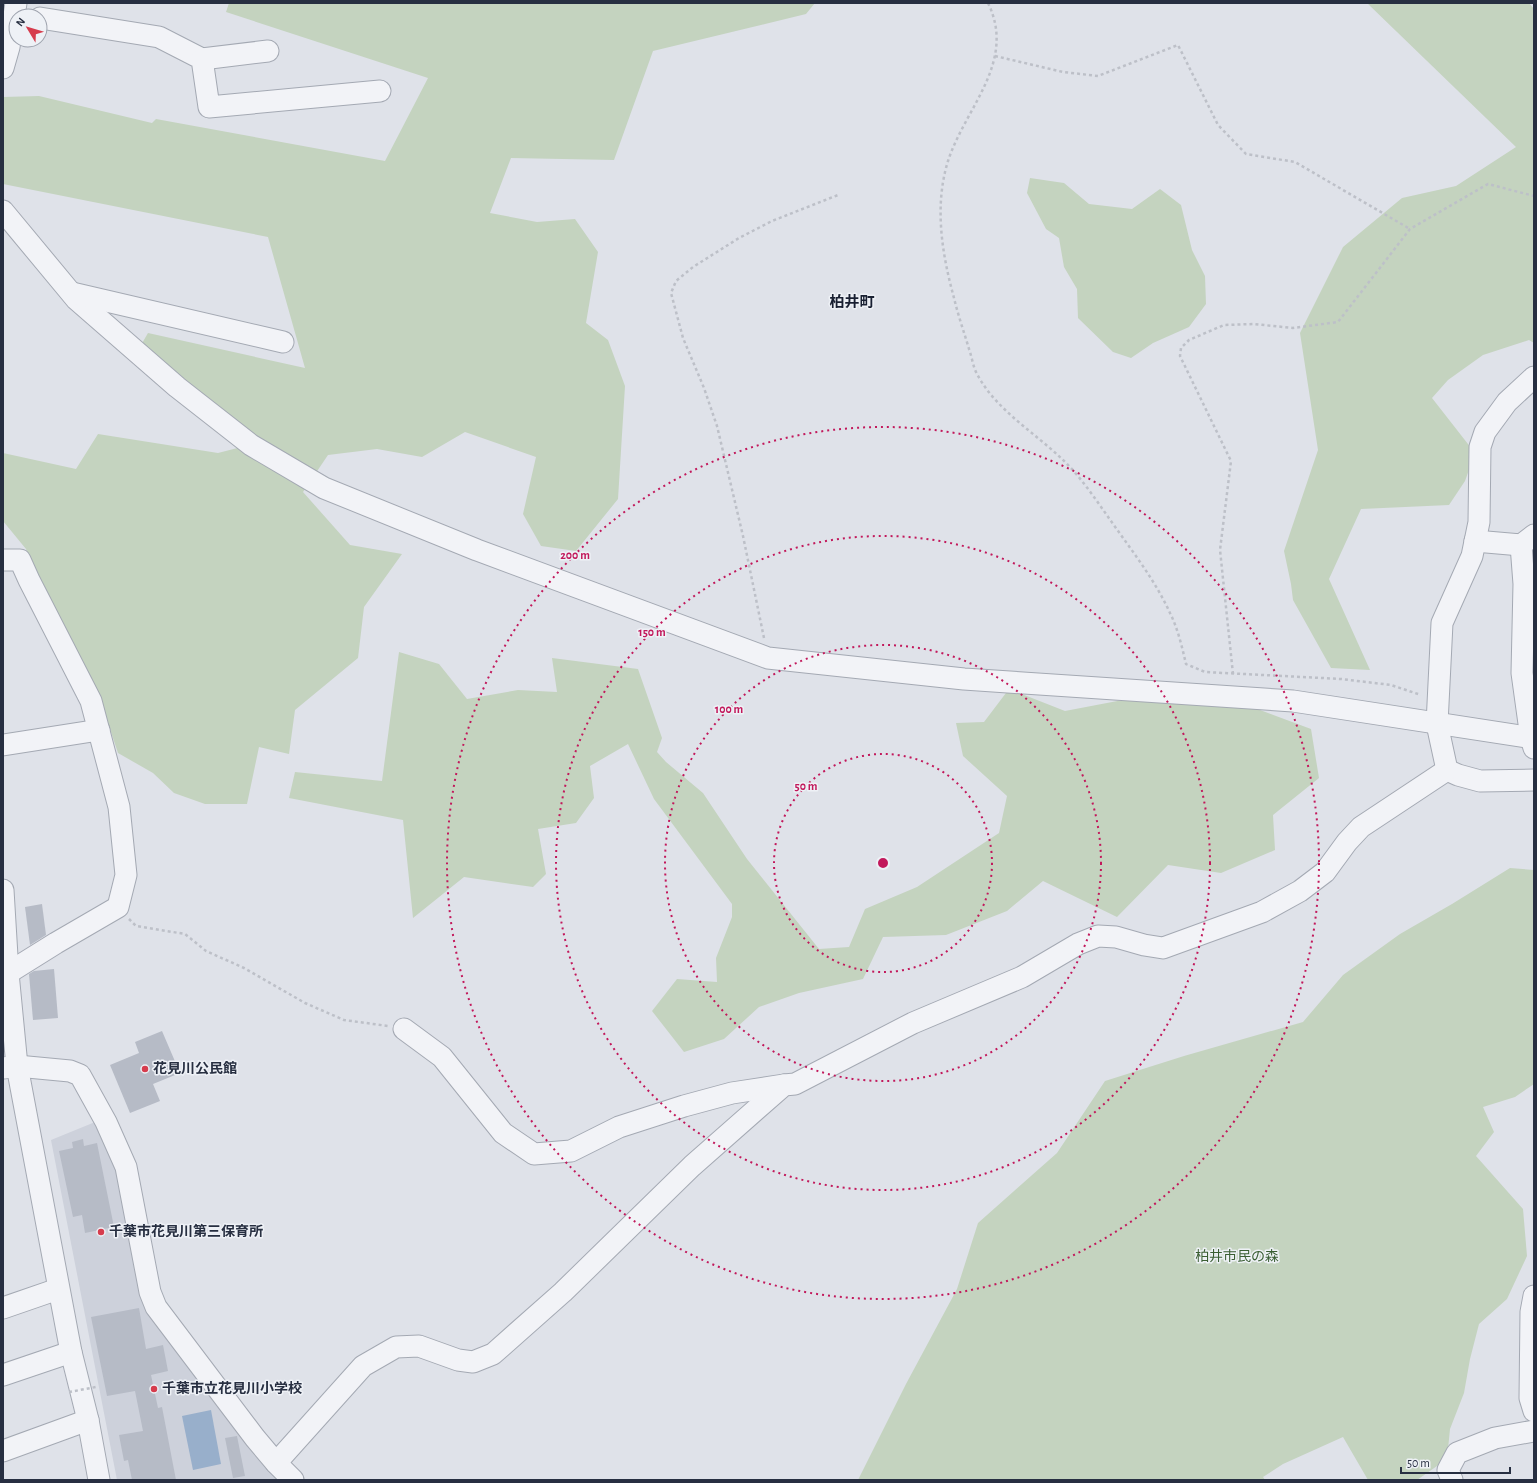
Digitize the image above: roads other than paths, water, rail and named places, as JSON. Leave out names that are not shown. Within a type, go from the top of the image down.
[{"type":"street","points":[[48,19],[159,37],[202,59],[268,51]]},
{"type":"street","points":[[3,68],[8,48]]},
{"type":"street","points":[[202,59],[209,107],[380,91]]},
{"type":"street","points":[[3,211],[71,293],[177,387],[251,445],[324,488],[477,550],[768,658],[964,679],[1293,701],[1533,741],[1522,673],[1524,584],[1528,540],[1475,541]]},
{"type":"street","points":[[71,293],[283,342]]},
{"type":"street","points":[[1447,770],[1437,724],[1442,623],[1472,556],[1479,515],[1480,447],[1484,432],[1507,402],[1534,377]]},
{"type":"street","points":[[3,560],[20,560],[28,580],[91,700],[119,807],[126,874],[118,907],[56,942],[8,973]]},
{"type":"street","points":[[3,745],[99,730]]},
{"type":"street","points":[[1447,770],[1458,775],[1480,781],[1534,780]]},
{"type":"street","points":[[404,1029],[442,1057],[503,1133],[534,1154],[571,1152],[619,1127],[684,1106],[732,1093],[795,1084],[913,1023],[1022,977],[1078,944],[1098,936],[1116,936],[1144,945],[1163,948],[1262,912],[1300,891],[1325,872],[1346,842],[1361,827],[1447,770]]},
{"type":"street","points":[[3,890],[8,973],[10,1067],[71,1352],[88,1420],[99,1480]]},
{"type":"street","points":[[10,1067],[70,1071],[80,1075],[106,1122],[126,1167],[150,1292],[156,1307],[255,1438],[276,1463],[294,1480]]},
{"type":"street","points":[[276,1463],[363,1366],[380,1355],[396,1347],[419,1346],[458,1360],[473,1362],[493,1354],[563,1292],[692,1166],[784,1085]]},
{"type":"street","points":[[3,1308],[58,1289]]},
{"type":"street","points":[[1534,1296],[1531,1312],[1530,1398],[1534,1411]]},
{"type":"street","points":[[3,1375],[71,1352]]},
{"type":"street","points":[[3,1451],[88,1420]]},
{"type":"street","points":[[1452,1480],[1448,1470],[1457,1453],[1495,1438],[1534,1431]]},
{"type":"water","points":[[211,1410],[221,1464],[193,1470],[182,1416]]},
{"type":"place","name":"花見川公民館","points":[[145,1069]]},
{"type":"place","name":"千葉市花見川第三保育所","points":[[101,1232]]},
{"type":"place","name":"千葉市立花見川小学校","points":[[154,1389]]},
{"type":"district","name":"柏井町","points":[[852,302]]},
{"type":"park label","name":"柏井市民の森","points":[[1237,1257]]}]
